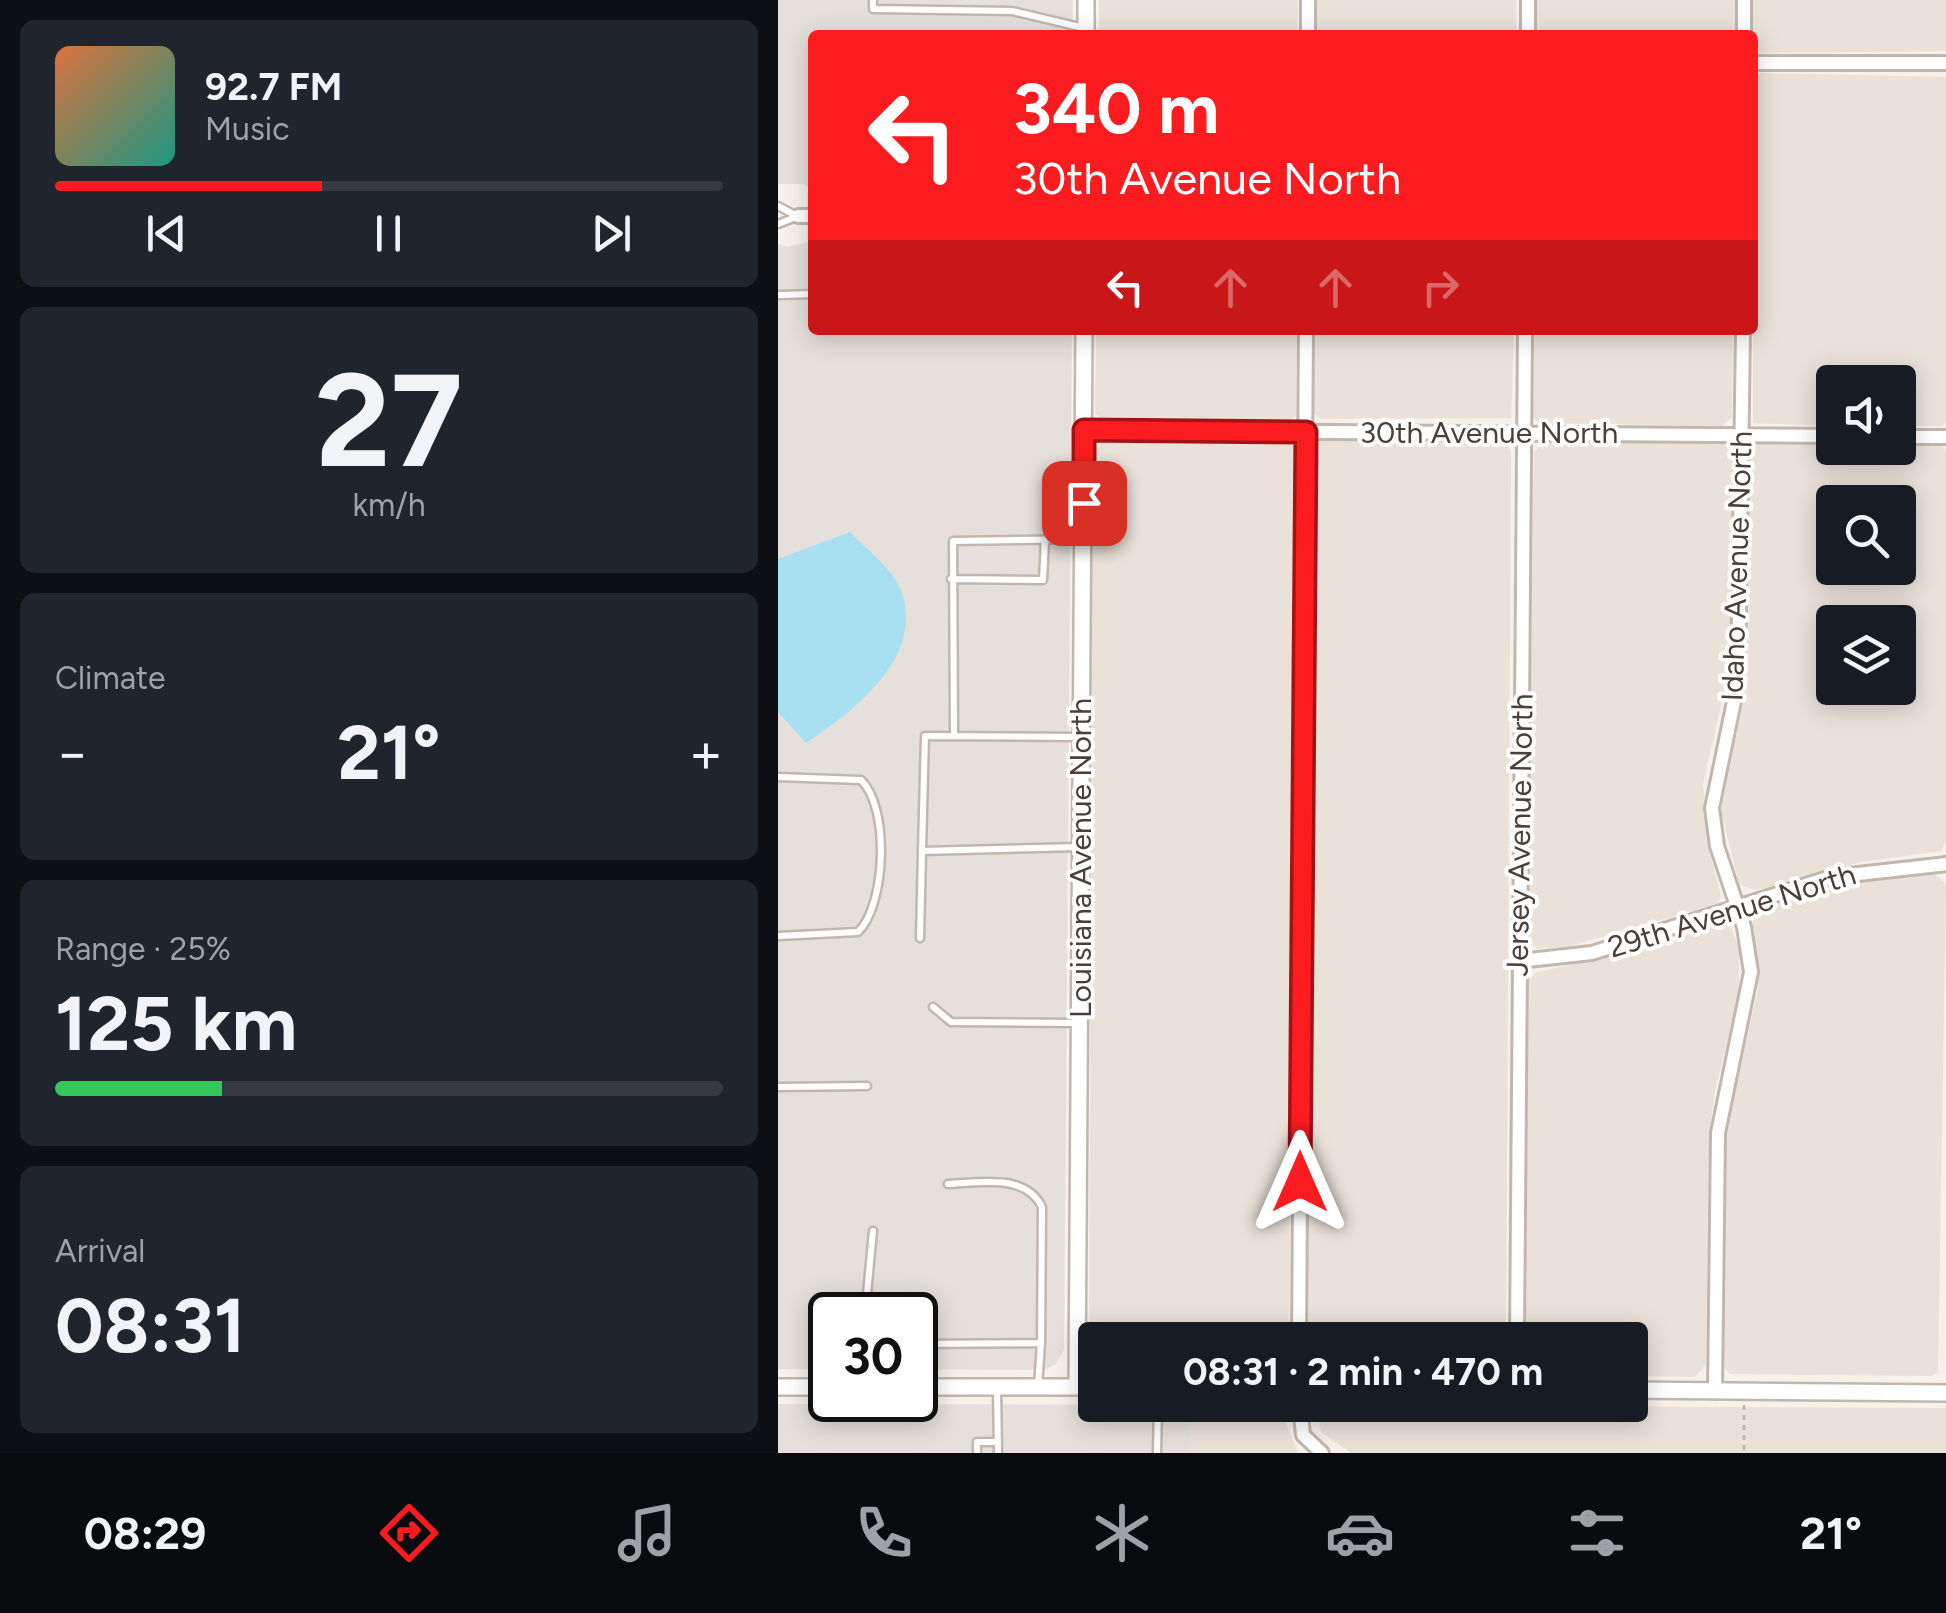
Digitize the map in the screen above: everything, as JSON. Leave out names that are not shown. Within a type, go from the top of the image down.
[{"type":"street","points":[[1086,0],[1086,30]]},
{"type":"street","points":[[1308,0],[1308,30]]},
{"type":"street","points":[[1528,0],[1528,30]]},
{"type":"street","points":[[1744,0],[1744,30]]},
{"type":"street","points":[[1758,64],[1946,63]]},
{"type":"street","points":[[798,216],[808,216]]},
{"type":"street","name":"Louisiana Avenue North","points":[[1077,1387],[1084,335]]},
{"type":"street","points":[[1300,1322],[1306,335]]},
{"type":"street","name":"Jersey Avenue North","points":[[1517,1322],[1525,335]]},
{"type":"street","name":"Idaho Avenue North","points":[[1715,1392],[1718,1133],[1749,996],[1750,972],[1736,906],[1717,846],[1712,808],[1738,682],[1743,335]]},
{"type":"street","name":"30th Avenue North","points":[[1084,430],[1816,436]]},
{"type":"street","points":[[1916,437],[1946,437]]},
{"type":"street","name":"29th Avenue North","points":[[1519,961],[1592,953],[1831,877],[1946,864]]},
{"type":"street","points":[[778,1387],[808,1387]]},
{"type":"street","points":[[938,1387],[1077,1387]]},
{"type":"street","points":[[1648,1390],[1946,1393]]},
{"type":"street","points":[[1302,1422],[1304,1435],[1322,1453]]},
{"type":"lane","points":[[873,0],[873,8],[1012,11],[1081,30]]},
{"type":"lane","points":[[778,206],[798,216]]},
{"type":"lane","points":[[778,224],[798,216]]},
{"type":"lane","points":[[778,295],[808,294]]},
{"type":"lane","points":[[954,734],[950,579],[956,539],[1083,540]]},
{"type":"lane","points":[[950,579],[1043,580],[1045,540]]},
{"type":"lane","points":[[920,938],[925,736],[1082,737]]},
{"type":"lane","points":[[778,777],[861,780],[874,792],[879,812],[878,902],[870,921],[858,932],[778,936]]},
{"type":"lane","points":[[922,850],[1081,847]]},
{"type":"lane","points":[[933,1007],[952,1022],[1080,1023]]},
{"type":"lane","points":[[778,1087],[867,1086]]},
{"type":"lane","points":[[948,1184],[1010,1183],[1038,1198],[1042,1207],[1038,1387]]},
{"type":"lane","points":[[867,1292],[874,1231]]},
{"type":"lane","points":[[938,1344],[1041,1344]]},
{"type":"lane","points":[[997,1387],[998,1453]]},
{"type":"lane","points":[[1157,1453],[1158,1422]]},
{"type":"lane","points":[[977,1453],[977,1442],[998,1442]]},
{"type":"path","points":[[1743,1392],[1744,1453]]},
{"type":"shaded area","points":[[778,0],[1073,0],[1072,30],[808,30],[808,187],[778,184]]},
{"type":"shaded area","points":[[1099,0],[1298,0],[1298,30],[1099,30]]},
{"type":"shaded area","points":[[1317,0],[1516,0],[1516,30],[1317,30]]},
{"type":"shaded area","points":[[1536,0],[1735,0],[1735,30],[1535,30]]},
{"type":"shaded area","points":[[1753,0],[1946,0],[1946,51],[1761,53],[1758,30],[1753,30]]},
{"type":"shaded area","points":[[1758,76],[1946,77],[1947,421],[1942,426],[1916,426],[1916,365],[1816,365],[1816,425],[1753,423],[1753,335],[1758,335]]},
{"type":"shaded area","points":[[808,242],[808,335],[1072,335],[1064,1350],[1056,1364],[1044,1370],[938,1369],[938,1292],[808,1292],[808,1369],[778,1369],[778,244],[788,247]]},
{"type":"shaded area","points":[[1096,335],[1297,335],[1296,416],[1287,421],[1104,421],[1095,413]]},
{"type":"shaded area","points":[[1314,335],[1514,335],[1511,418],[1321,419],[1314,414]]},
{"type":"shaded area","points":[[1533,335],[1733,335],[1732,417],[1722,426],[1539,423],[1532,417]]},
{"type":"shaded area","points":[[1322,439],[1504,442],[1511,452],[1506,1322],[1306,1322],[1313,451]]},
{"type":"shaded area","points":[[1285,440],[1296,448],[1289,1322],[1089,1322],[1092,449],[1103,442]]},
{"type":"shaded area","points":[[1544,442],[1722,443],[1733,453],[1729,671],[1703,784],[1710,854],[1721,896],[1717,904],[1570,946],[1537,949],[1527,939],[1534,452]]},
{"type":"shaded area","points":[[1759,443],[1816,444],[1816,465],[1916,465],[1916,446],[1940,445],[1947,450],[1946,842],[1941,851],[1862,862],[1757,890],[1739,885],[1721,810],[1748,680],[1750,454]]},
{"type":"shaded area","points":[[1935,874],[1946,884],[1938,1372],[1932,1376],[1730,1374],[1723,1365],[1725,1135],[1758,989],[1752,913],[1814,888],[1857,878]]},
{"type":"shaded area","points":[[1722,921],[1729,922],[1739,948],[1739,995],[1714,1095],[1709,1137],[1706,1364],[1695,1377],[1648,1376],[1648,1322],[1526,1322],[1528,982],[1536,972],[1652,948]]},
{"type":"shaded area","points":[[778,1404],[808,1404],[808,1422],[938,1422],[938,1404],[1078,1405],[1078,1422],[1189,1422],[1189,1453],[778,1453]]},
{"type":"shaded area","points":[[1648,1407],[1946,1408],[1946,1453],[1351,1453],[1321,1432],[1319,1422],[1648,1422]]},
{"type":"shaded area","points":[[1189,1422],[1285,1422],[1298,1453],[1189,1453]]},
{"type":"water","points":[[850,532],[885,567],[901,590],[906,615],[903,638],[894,660],[863,699],[806,743],[778,712],[778,559]]},
{"type":"route","points":[[1084,503],[1084,430],[1306,432],[1300,1182]]}]
